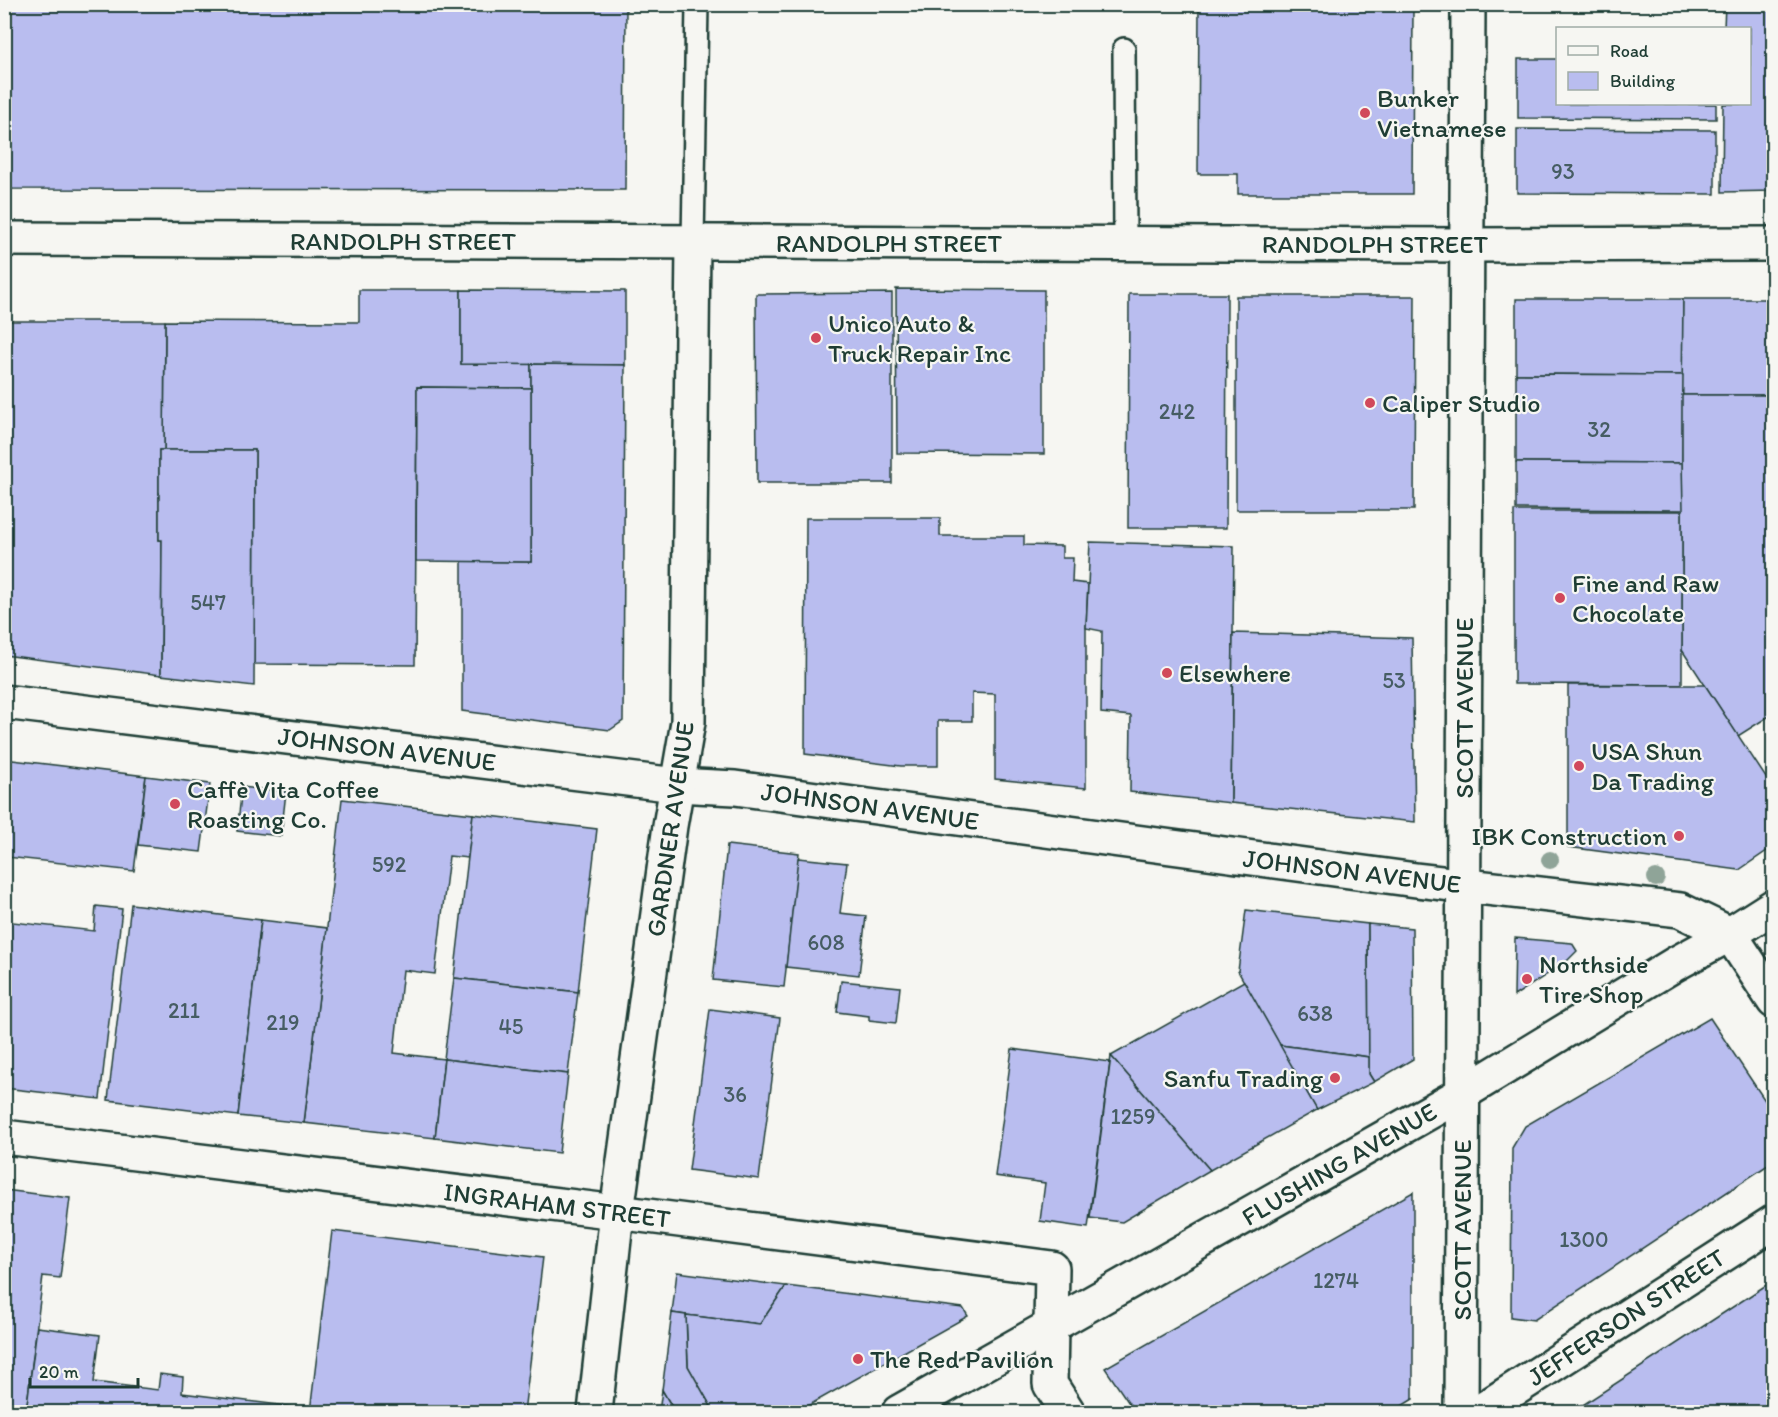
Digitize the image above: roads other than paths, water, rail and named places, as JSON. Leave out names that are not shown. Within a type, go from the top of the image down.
[{"type":"street","name":"SCOTT AVENUE","points":[[1461,1413],[1468,4]]},
{"type":"street","name":"RANDOLPH STREET","points":[[4,239],[1467,245],[1773,244]]},
{"type":"street","name":"GARDNER AVENUE","points":[[595,1413],[617,1212],[676,785],[688,722],[693,242]]},
{"type":"street","name":"JOHNSON AVENUE","points":[[4,702],[676,785],[735,788],[1464,886],[1680,910],[1730,934]]},
{"type":"street","name":"FLUSHING AVENUE","points":[[899,1413],[1463,1093],[1773,906]]},
{"type":"street","points":[[1730,934],[1773,1000]]},
{"type":"street","name":"INGRAHAM STREET","points":[[4,1137],[1052,1268],[1052,1326]]},
{"type":"street","name":"JEFFERSON STREET","points":[[1479,1413],[1773,1222]]},
{"type":"street","points":[[1052,1326],[1050,1384],[1068,1413]]},
{"type":"lane","points":[[693,242],[697,4]]},
{"type":"lane","points":[[1124,49],[1125,243]]},
{"type":"place","name":"Bunker Vietnamese","points":[[1365,113]]},
{"type":"place","name":"Unico Auto & Truck Repair Inc","points":[[816,338]]},
{"type":"place","name":"Caliper Studio","points":[[1370,403]]},
{"type":"place","name":"Fine and Raw Chocolate","points":[[1560,598]]},
{"type":"place","name":"Elsewhere","points":[[1167,673]]},
{"type":"place","name":"USA Shun Da Trading","points":[[1579,766]]},
{"type":"place","name":"Caffè Vita Coffee Roasting Co.","points":[[175,804]]},
{"type":"place","name":"IBK Construction","points":[[1679,836]]},
{"type":"place","name":"Northside Tire Shop","points":[[1527,979]]},
{"type":"place","name":"Sanfu Trading","points":[[1335,1078]]},
{"type":"place","name":"The Red Pavilion","points":[[858,1359]]}]
